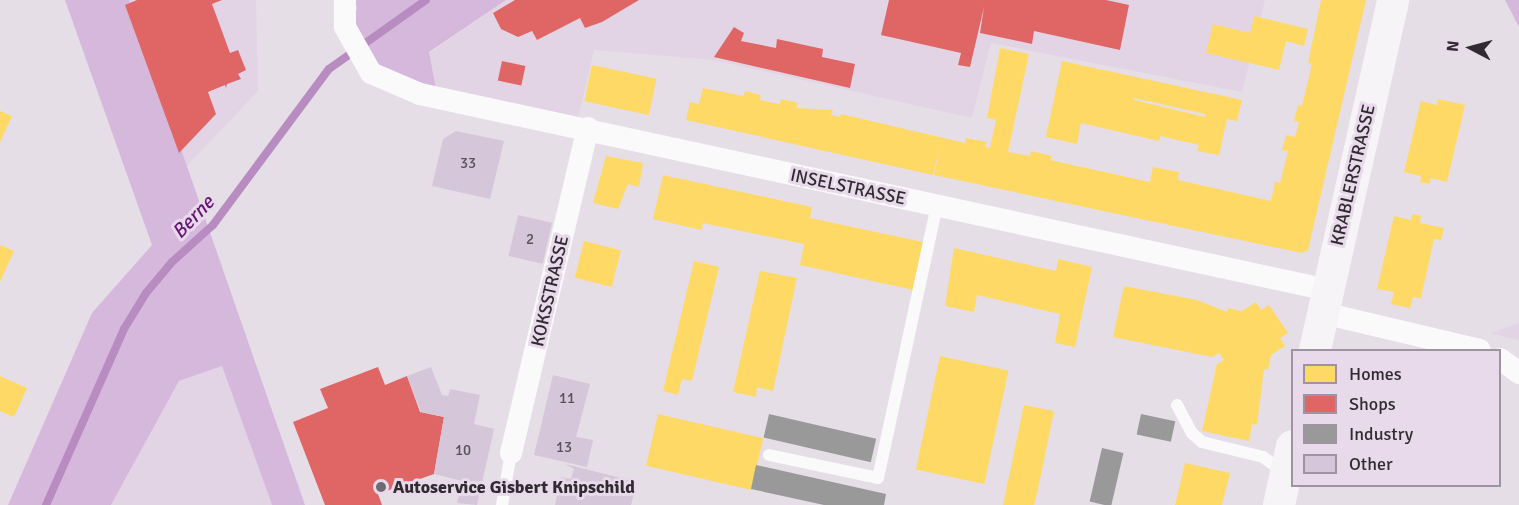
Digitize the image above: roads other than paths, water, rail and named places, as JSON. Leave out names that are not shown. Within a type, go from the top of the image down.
[{"type":"street","name":"KRABLERSTRASSE","points":[[1315,349],[1393,0]]},
{"type":"street","name":"INSELSTRASSE","points":[[344,9],[371,73],[420,94],[588,128],[937,206],[1325,302],[1474,349]]},
{"type":"street","name":"KOKSSTRASSE","points":[[511,453],[588,128]]},
{"type":"street","points":[[1501,360],[1519,373]]},
{"type":"street","points":[[1279,505],[1289,460]]},
{"type":"lane","points":[[769,455],[878,478],[937,206]]},
{"type":"lane","points":[[1177,405],[1192,432],[1202,442],[1263,457],[1289,460]]},
{"type":"lane","points":[[502,505],[511,453]]},
{"type":"waterway","name":"Berne","points":[[46,505],[124,329],[146,293],[172,262],[213,225],[329,69],[426,0]]},
{"type":"place","name":"Autoservice Gisbert Knipschild","points":[[381,487]]}]
